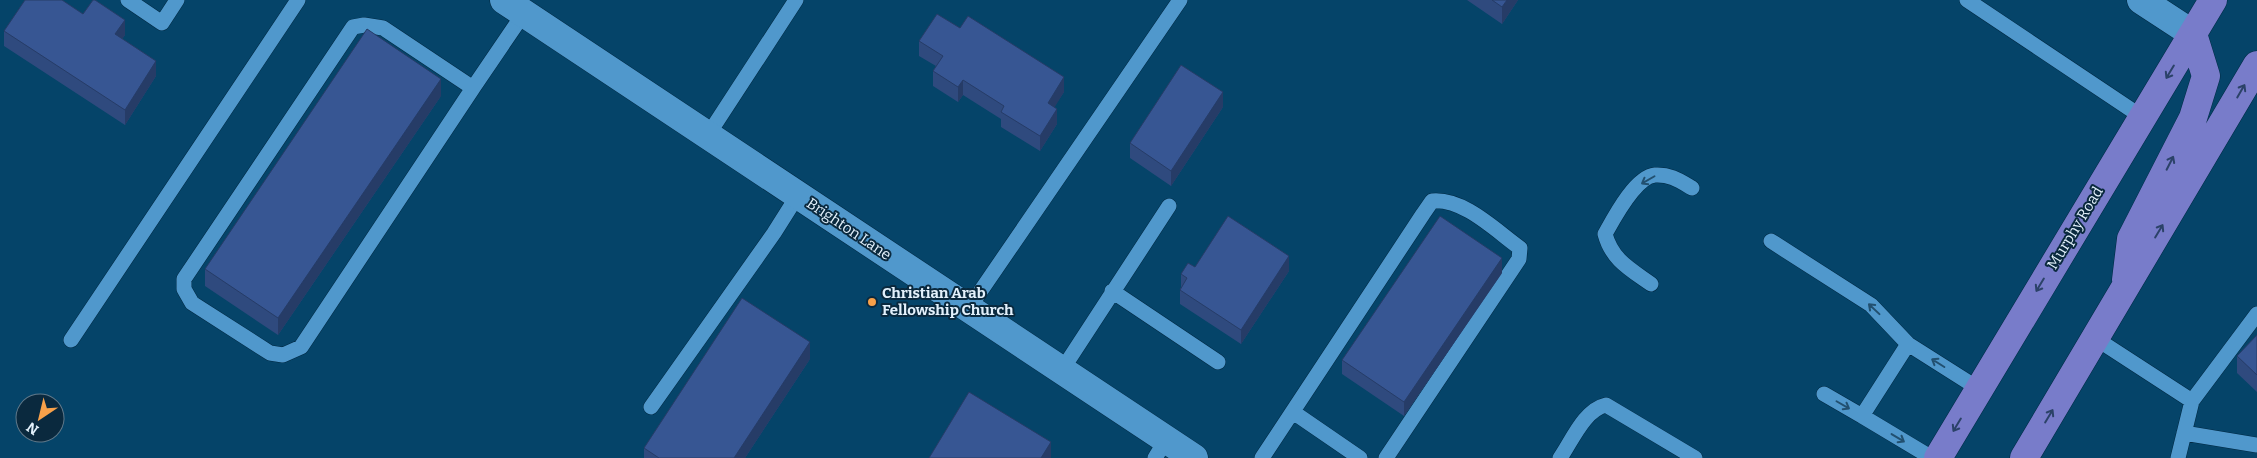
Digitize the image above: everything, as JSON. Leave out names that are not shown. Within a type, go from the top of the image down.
[{"type":"main road","name":"Murphy Road","points":[[1938,458],[2214,0]]},
{"type":"main road","points":[[2125,289],[2131,239],[2193,118],[2206,76],[2193,34]]},
{"type":"main road","points":[[2024,458],[2257,65]]},
{"type":"street","points":[[2141,0],[2193,34]]},
{"type":"street","name":"Brighton Lane","points":[[514,6],[1062,370],[1161,449],[1194,458]]},
{"type":"lane","points":[[128,0],[162,23],[177,0]]},
{"type":"lane","points":[[71,340],[298,0]]},
{"type":"lane","points":[[708,136],[796,0]]},
{"type":"lane","points":[[969,308],[1180,0]]},
{"type":"lane","points":[[1967,0],[2142,117]]},
{"type":"lane","points":[[473,88],[383,28],[364,25],[353,27],[184,279],[184,289],[192,303],[270,353],[284,355],[301,347],[473,88],[514,6]]},
{"type":"lane","points":[[1651,284],[1625,266],[1609,249],[1605,234],[1620,207],[1640,184],[1654,175],[1674,177],[1692,188]]},
{"type":"lane","points":[[651,407],[774,233],[798,195]]},
{"type":"lane","points":[[1262,458],[1432,201],[1442,200],[1468,211],[1520,248],[1519,259],[1386,458]]},
{"type":"lane","points":[[1062,370],[1169,206]]},
{"type":"lane","points":[[1771,241],[1871,306],[1908,344],[1979,389]]},
{"type":"lane","points":[[1112,292],[1218,362]]},
{"type":"lane","points":[[2178,458],[2192,401],[2257,314]]},
{"type":"lane","points":[[2096,338],[2192,401]]},
{"type":"lane","points":[[1862,416],[1908,344]]},
{"type":"lane","points":[[1824,394],[1932,458]]},
{"type":"lane","points":[[1560,458],[1596,407],[1606,405],[1695,458]]},
{"type":"lane","points":[[1293,412],[1360,458]]},
{"type":"lane","points":[[2184,433],[2257,445]]},
{"type":"building","points":[[25,0],[62,0],[83,14],[93,0],[95,0],[125,20],[115,34],[156,61],[125,110],[4,31]]},
{"type":"building","points":[[1492,0],[1507,0],[1502,7]]},
{"type":"building","points":[[937,14],[960,28],[968,16],[1064,77],[1048,103],[1057,109],[1040,136],[1001,112],[1004,106],[963,80],[958,87],[933,71],[943,56],[919,41]]},
{"type":"building","points":[[367,29],[441,79],[278,318],[205,269]]},
{"type":"building","points":[[1181,65],[1223,92],[1171,171],[1130,143]]},
{"type":"building","points":[[1228,216],[1289,256],[1241,330],[1180,290],[1187,278],[1181,274],[1188,263],[1195,267]]},
{"type":"building","points":[[1440,216],[1502,258],[1404,402],[1342,360]]},
{"type":"building","points":[[742,298],[810,342],[734,458],[659,458],[644,448]]},
{"type":"building","points":[[2257,335],[2257,375],[2237,356]]},
{"type":"building","points":[[969,392],[1051,442],[1041,458],[929,458]]},
{"type":"place","name":"Christian Arab Fellowship Church","points":[[872,302]]}]
